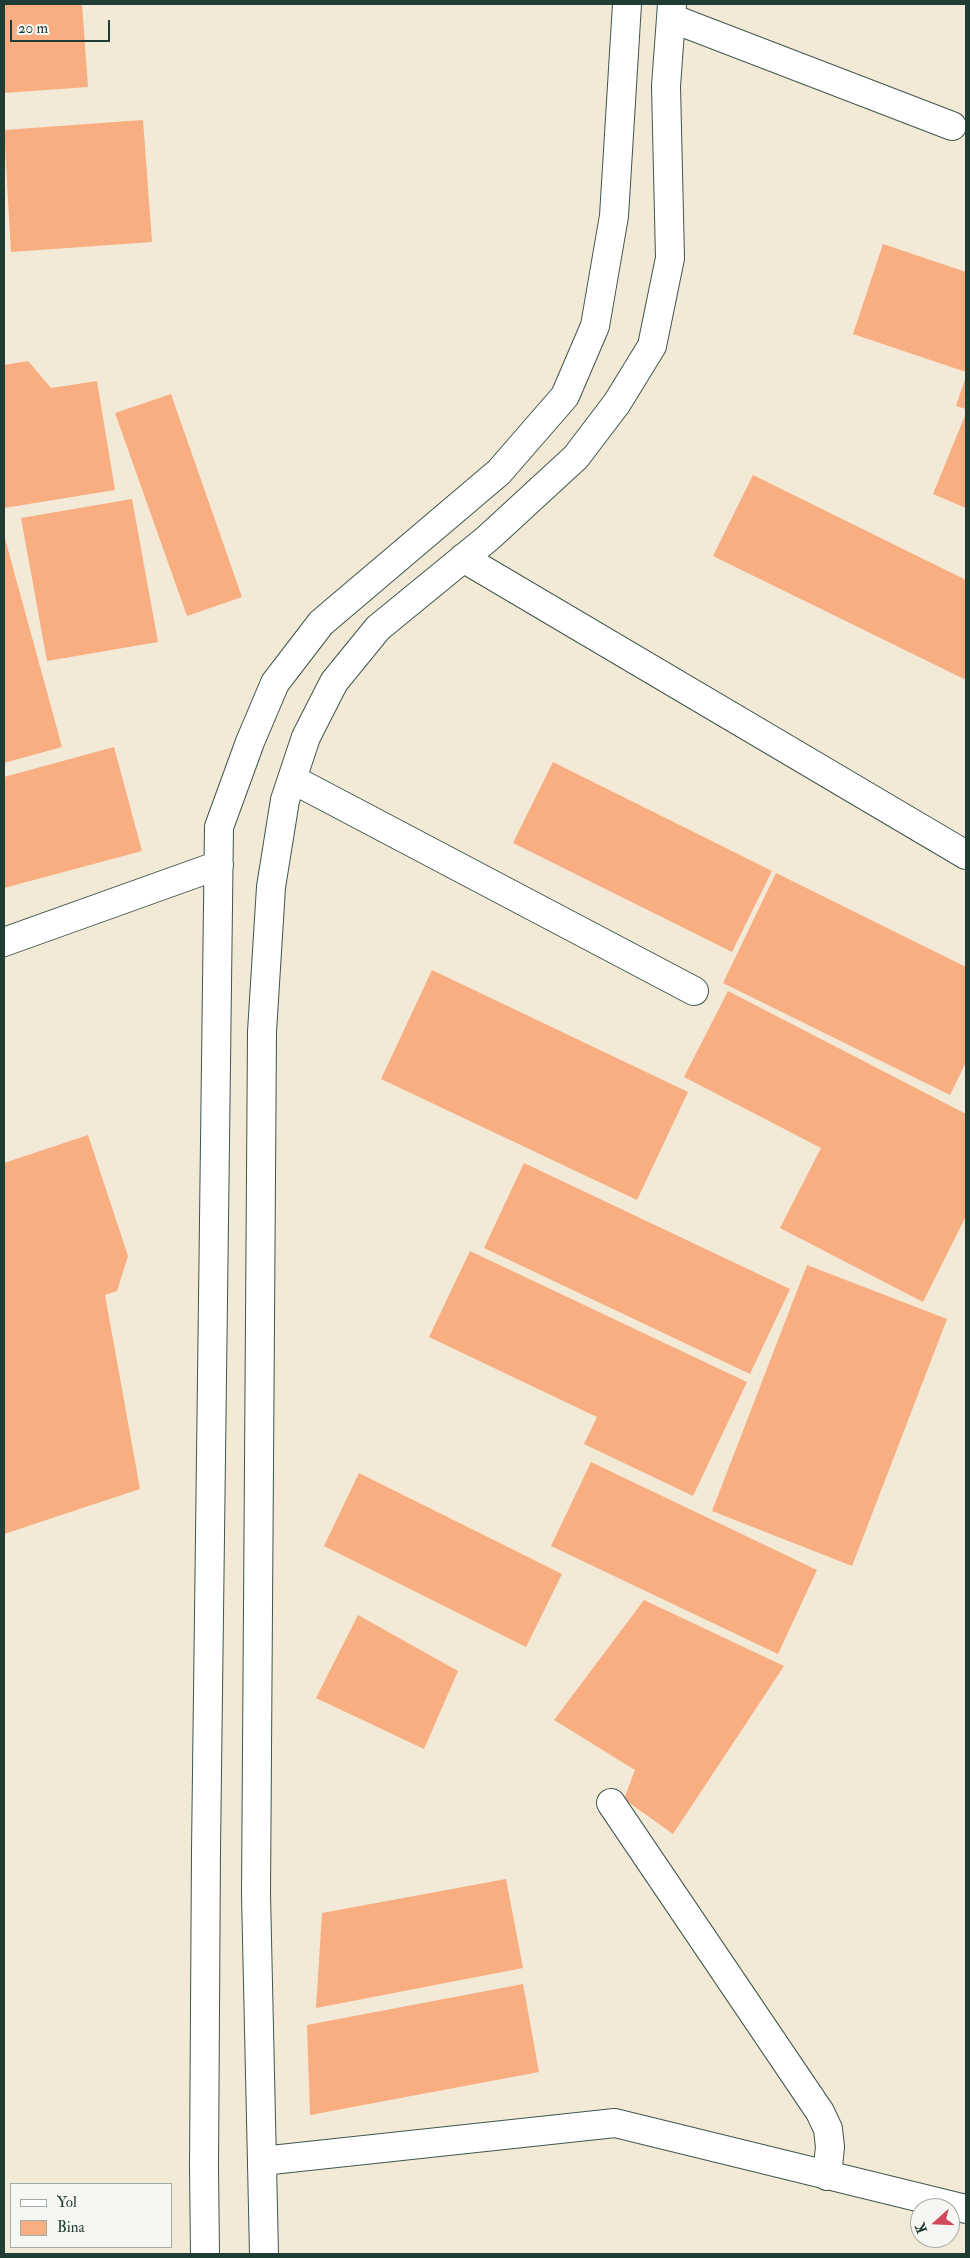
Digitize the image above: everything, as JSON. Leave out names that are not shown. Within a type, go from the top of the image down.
[{"type":"street","points":[[205,2254],[206,1860],[219,827],[250,742],[275,683],[321,623],[499,472],[565,396],[595,326],[614,216],[627,4]]},
{"type":"street","points":[[264,2254],[256,1894],[262,1032],[271,887],[285,800],[306,736],[334,682],[378,628],[488,538],[576,456],[617,403],[652,346],[670,258],[666,86],[671,11],[952,126]]},
{"type":"street","points":[[463,558],[966,855]]},
{"type":"street","points":[[292,779],[694,991]]},
{"type":"street","points":[[4,942],[219,865]]},
{"type":"street","points":[[611,1803],[820,2112],[828,2129],[830,2147],[826,2176]]},
{"type":"street","points":[[262,2161],[616,2123],[966,2209]]},
{"type":"building","points":[[4,4],[82,4],[88,87],[4,93]]},
{"type":"building","points":[[143,120],[152,242],[11,252],[4,130]]},
{"type":"building","points":[[883,244],[966,272],[966,372],[853,334]]},
{"type":"building","points":[[28,361],[51,388],[97,381],[115,490],[4,508],[4,365]]},
{"type":"building","points":[[966,376],[966,409],[956,406]]},
{"type":"building","points":[[171,394],[242,597],[187,616],[115,413]]},
{"type":"building","points":[[966,413],[966,508],[933,494]]},
{"type":"building","points":[[753,475],[966,580],[966,680],[713,556]]},
{"type":"building","points":[[132,499],[158,642],[47,661],[21,518]]},
{"type":"building","points":[[4,535],[62,747],[4,763]]},
{"type":"building","points":[[114,747],[142,851],[4,888],[4,777]]},
{"type":"building","points":[[553,762],[772,871],[732,952],[513,843]]},
{"type":"building","points":[[776,873],[966,967],[966,1062],[950,1095],[723,983]]},
{"type":"building","points":[[432,970],[688,1092],[637,1200],[381,1079]]},
{"type":"building","points":[[728,991],[966,1114],[966,1216],[923,1302],[780,1228],[821,1148],[684,1077]]},
{"type":"building","points":[[88,1135],[128,1256],[117,1291],[105,1295],[140,1489],[4,1534],[4,1163]]},
{"type":"building","points":[[524,1163],[790,1289],[750,1374],[484,1248]]},
{"type":"building","points":[[470,1251],[747,1382],[693,1496],[584,1444],[597,1417],[429,1337]]},
{"type":"building","points":[[807,1265],[947,1319],[852,1566],[712,1511]]},
{"type":"building","points":[[591,1462],[817,1570],[778,1654],[551,1546]]},
{"type":"building","points":[[359,1473],[562,1574],[526,1647],[324,1546]]},
{"type":"building","points":[[644,1600],[784,1666],[673,1834],[624,1799],[635,1770],[554,1720]]},
{"type":"building","points":[[358,1615],[458,1671],[424,1749],[316,1698]]},
{"type":"building","points":[[506,1879],[523,1968],[316,2008],[322,1913]]},
{"type":"building","points":[[523,1984],[539,2072],[310,2115],[307,2025]]}]
